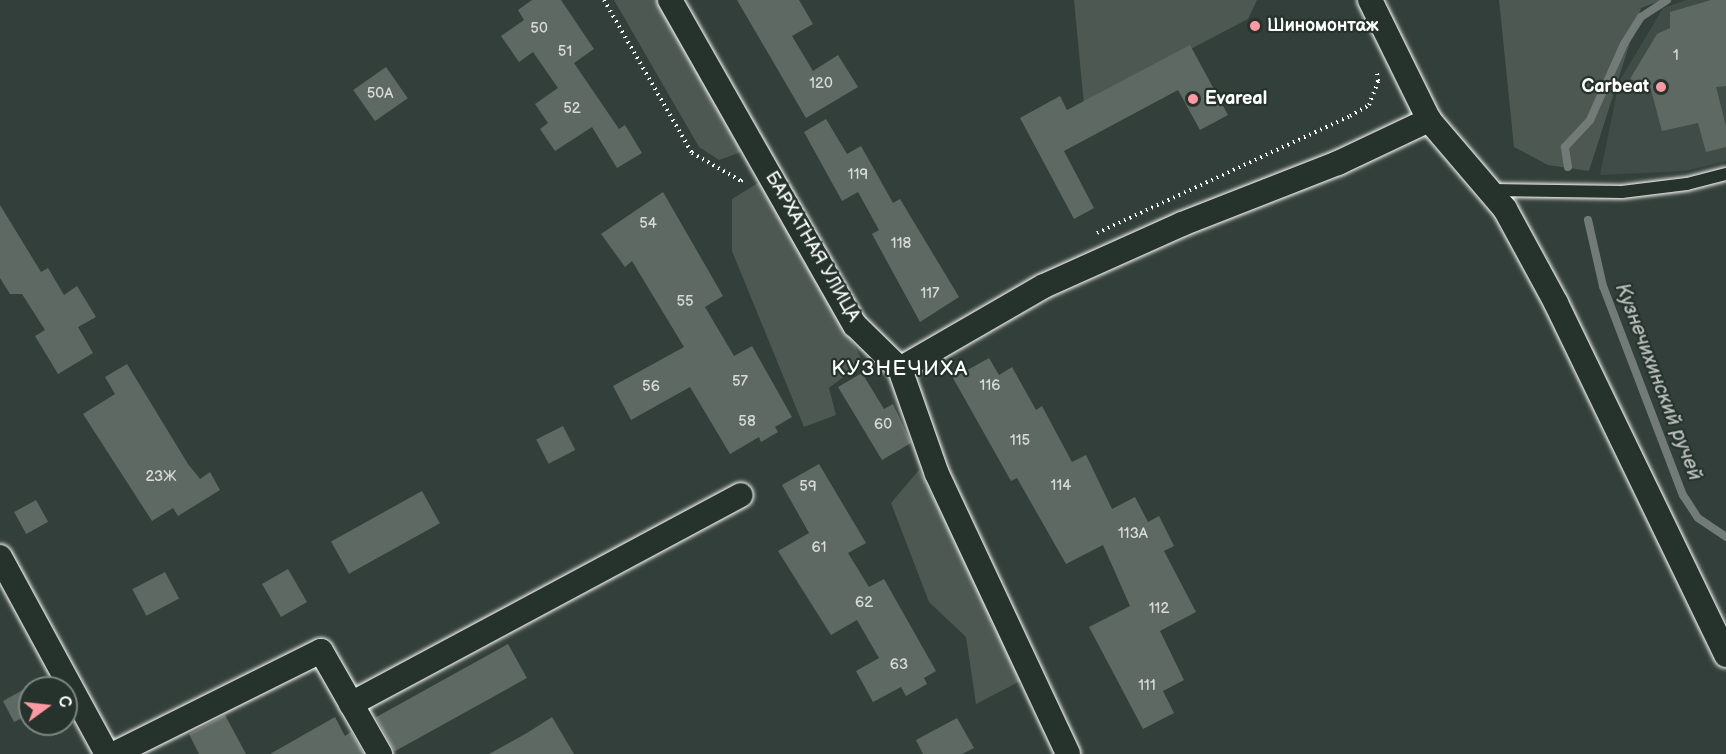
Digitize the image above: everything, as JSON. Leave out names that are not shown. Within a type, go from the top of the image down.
[{"type":"street","name":"БАРХАТНАЯ УЛИЦА","points":[[670,0],[765,164],[818,265],[855,325],[900,369],[937,474],[1068,754]]},
{"type":"street","points":[[1370,0],[1429,120],[1492,190],[1556,303],[1726,655]]},
{"type":"street","points":[[900,369],[1044,286],[1182,224],[1338,163],[1429,120]]},
{"type":"street","points":[[351,704],[740,495]]},
{"type":"street","points":[[0,557],[107,754]]},
{"type":"street","points":[[114,754],[321,651],[380,754]]},
{"type":"lane","points":[[1492,190],[1622,192],[1687,184],[1726,174]]},
{"type":"path","points":[[604,0],[692,153],[741,181],[765,164]]},
{"type":"path","points":[[1086,239],[1360,111],[1369,105],[1378,81],[1376,62]]},
{"type":"shaded area","points":[[614,0],[665,0],[741,152],[719,160],[699,147]]},
{"type":"shaded area","points":[[1074,0],[1257,0],[1248,19],[1084,105]]},
{"type":"shaded area","points":[[1499,0],[1662,0],[1641,8],[1589,171],[1548,165],[1514,147]]},
{"type":"shaded area","points":[[1686,0],[1726,0],[1726,161],[1685,171],[1600,175],[1619,82],[1663,8]]},
{"type":"shaded area","points":[[766,178],[863,362],[829,388],[836,415],[804,427],[732,251],[732,199]]},
{"type":"shaded area","points":[[919,470],[1026,678],[976,704],[966,637],[929,602],[891,503]]},
{"type":"building","points":[[532,0],[561,0],[594,49],[574,63],[619,129],[625,125],[642,153],[617,168],[592,127],[555,151],[540,129],[548,123],[535,104],[558,88],[533,52],[519,62],[501,36],[524,20],[518,10]]},
{"type":"building","points":[[737,0],[799,0],[813,24],[792,36],[813,71],[838,55],[858,87],[806,118]]},
{"type":"building","points":[[1711,0],[1726,0],[1726,86],[1716,87],[1726,126],[1726,147],[1706,152],[1698,123],[1662,131],[1650,86],[1630,79],[1657,34],[1670,28],[1670,12]]},
{"type":"building","points":[[1190,45],[1228,115],[1200,130],[1178,90],[1064,151],[1094,208],[1074,219],[1020,118],[1060,96],[1067,110]]},
{"type":"building","points":[[386,67],[408,98],[375,121],[353,90]]},
{"type":"building","points":[[826,119],[847,154],[861,146],[893,203],[900,199],[959,297],[920,322],[872,234],[879,230],[858,192],[842,201],[804,132]]},
{"type":"building","points":[[663,192],[723,296],[705,307],[734,356],[752,346],[792,417],[775,427],[778,432],[761,442],[759,437],[730,454],[690,387],[631,420],[613,386],[684,347],[632,261],[625,267],[601,234]]},
{"type":"building","points":[[0,205],[41,272],[48,268],[64,295],[77,286],[96,317],[78,327],[93,353],[58,374],[35,336],[45,330],[22,294],[10,294],[0,278]]},
{"type":"building","points":[[989,358],[999,375],[1012,367],[1036,410],[1042,406],[1072,462],[1086,455],[1112,509],[1135,497],[1148,522],[1159,516],[1174,546],[1164,551],[1196,612],[1160,631],[1184,680],[1163,691],[1174,713],[1143,729],[1089,627],[1130,606],[1103,545],[1066,564],[1017,478],[1011,481],[953,378]]},
{"type":"building","points":[[127,364],[188,464],[200,479],[210,472],[220,490],[178,516],[173,508],[152,521],[83,414],[115,394],[105,377]]},
{"type":"building","points":[[862,373],[884,409],[893,404],[911,443],[882,460],[838,387]]},
{"type":"building","points":[[563,426],[575,450],[549,464],[536,440]]},
{"type":"building","points":[[819,464],[866,543],[848,553],[869,587],[884,579],[936,671],[924,678],[927,684],[906,696],[901,687],[873,702],[856,671],[879,658],[857,620],[831,635],[778,551],[809,533],[782,485]]},
{"type":"building","points":[[422,491],[440,523],[349,574],[331,541]]},
{"type":"building","points":[[36,500],[48,522],[26,534],[14,512]]},
{"type":"building","points":[[288,569],[307,602],[281,617],[262,584]]},
{"type":"building","points":[[165,572],[179,598],[146,616],[132,589]]},
{"type":"building","points":[[508,644],[527,678],[395,751],[376,717]]},
{"type":"building","points":[[18,693],[18,720],[14,722],[3,701]]},
{"type":"building","points":[[225,715],[246,754],[199,754],[189,734]]},
{"type":"building","points":[[335,717],[345,736],[351,732],[364,754],[270,754]]},
{"type":"building","points":[[552,717],[574,754],[489,754],[527,733]]},
{"type":"building","points":[[957,718],[974,748],[962,754],[923,754],[916,740]]},
{"type":"waterway","name":"Кузнечихинский ручей","points":[[1568,167],[1565,147],[1590,120],[1624,44],[1641,17],[1667,0]]},
{"type":"waterway","name":"Кузнечихинский ручей","points":[[1588,220],[1603,286],[1683,495],[1698,518],[1726,537]]},
{"type":"place","name":"Шиномонтаж","points":[[1255,26]]},
{"type":"place","name":"Carbeat","points":[[1661,87]]},
{"type":"place","name":"Evareal","points":[[1193,99]]},
{"type":"district","name":"КУЗНЕЧИХА","points":[[900,369]]}]
